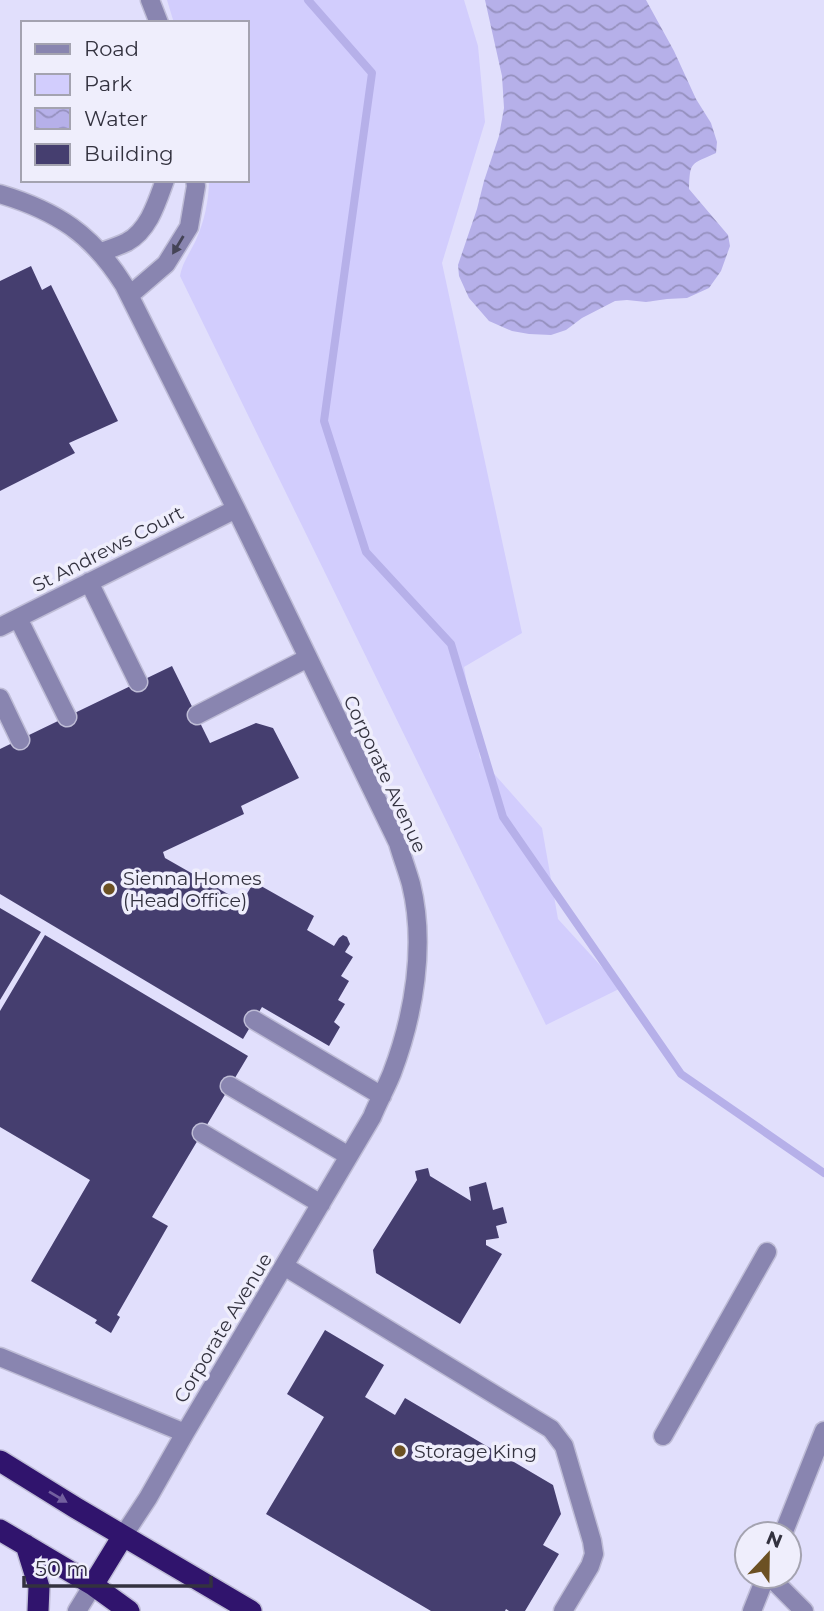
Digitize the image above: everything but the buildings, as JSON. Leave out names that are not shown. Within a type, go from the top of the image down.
[{"type":"highway","points":[[0,1461],[251,1611]]},
{"type":"highway","points":[[0,1530],[93,1585],[129,1611]]},
{"type":"highway","points":[[93,1585],[123,1536]]},
{"type":"highway","points":[[26,1545],[38,1587],[38,1611]]},
{"type":"street","points":[[150,0],[158,21]]},
{"type":"street","points":[[101,252],[129,241],[138,234],[149,219],[163,182]]},
{"type":"street","points":[[130,295],[166,264],[189,227],[195,182]]},
{"type":"street","name":"Corporate Avenue","points":[[0,194],[39,207],[83,235],[101,252],[130,295],[398,843],[411,885],[416,920],[417,960],[412,1000],[404,1038],[382,1096],[148,1498],[123,1536]]},
{"type":"street","name":"St Andrews Court","points":[[0,627],[236,509]]},
{"type":"street","points":[[89,582],[138,682]]},
{"type":"street","points":[[18,618],[67,717]]},
{"type":"street","points":[[197,715],[308,658]]},
{"type":"street","points":[[0,698],[20,740]]},
{"type":"street","points":[[254,1020],[382,1096]]},
{"type":"street","points":[[230,1086],[349,1156]]},
{"type":"street","points":[[202,1133],[321,1204]]},
{"type":"street","points":[[663,1436],[767,1252]]},
{"type":"street","points":[[284,1266],[551,1429],[558,1436],[564,1446],[594,1554],[564,1611]]},
{"type":"street","points":[[0,1357],[185,1433]]},
{"type":"street","points":[[789,1520],[824,1431]]},
{"type":"street","points":[[77,1611],[93,1585]]},
{"type":"street","points":[[752,1611],[761,1590]]},
{"type":"street","points":[[782,1590],[804,1611]]},
{"type":"green space","points":[[167,0],[464,0],[478,46],[485,122],[442,263],[522,633],[464,667],[480,758],[542,828],[558,919],[621,988],[546,1025],[180,276],[204,219],[209,182],[248,182],[248,21],[173,21]]},
{"type":"water","points":[[485,0],[646,0],[711,123],[717,142],[716,153],[691,168],[689,180],[689,189],[728,235],[730,246],[721,271],[709,288],[687,298],[646,302],[615,301],[582,318],[566,330],[551,335],[512,331],[489,321],[469,298],[459,276],[458,265],[499,136],[504,108],[502,76]]},
{"type":"waterway","points":[[308,0],[372,73],[324,421],[366,552],[451,644],[503,817],[681,1074],[824,1173]]},
{"type":"place","name":"Sienna Homes (Head Office)","points":[[109,889]]},
{"type":"place","name":"Storage King","points":[[400,1451]]}]
